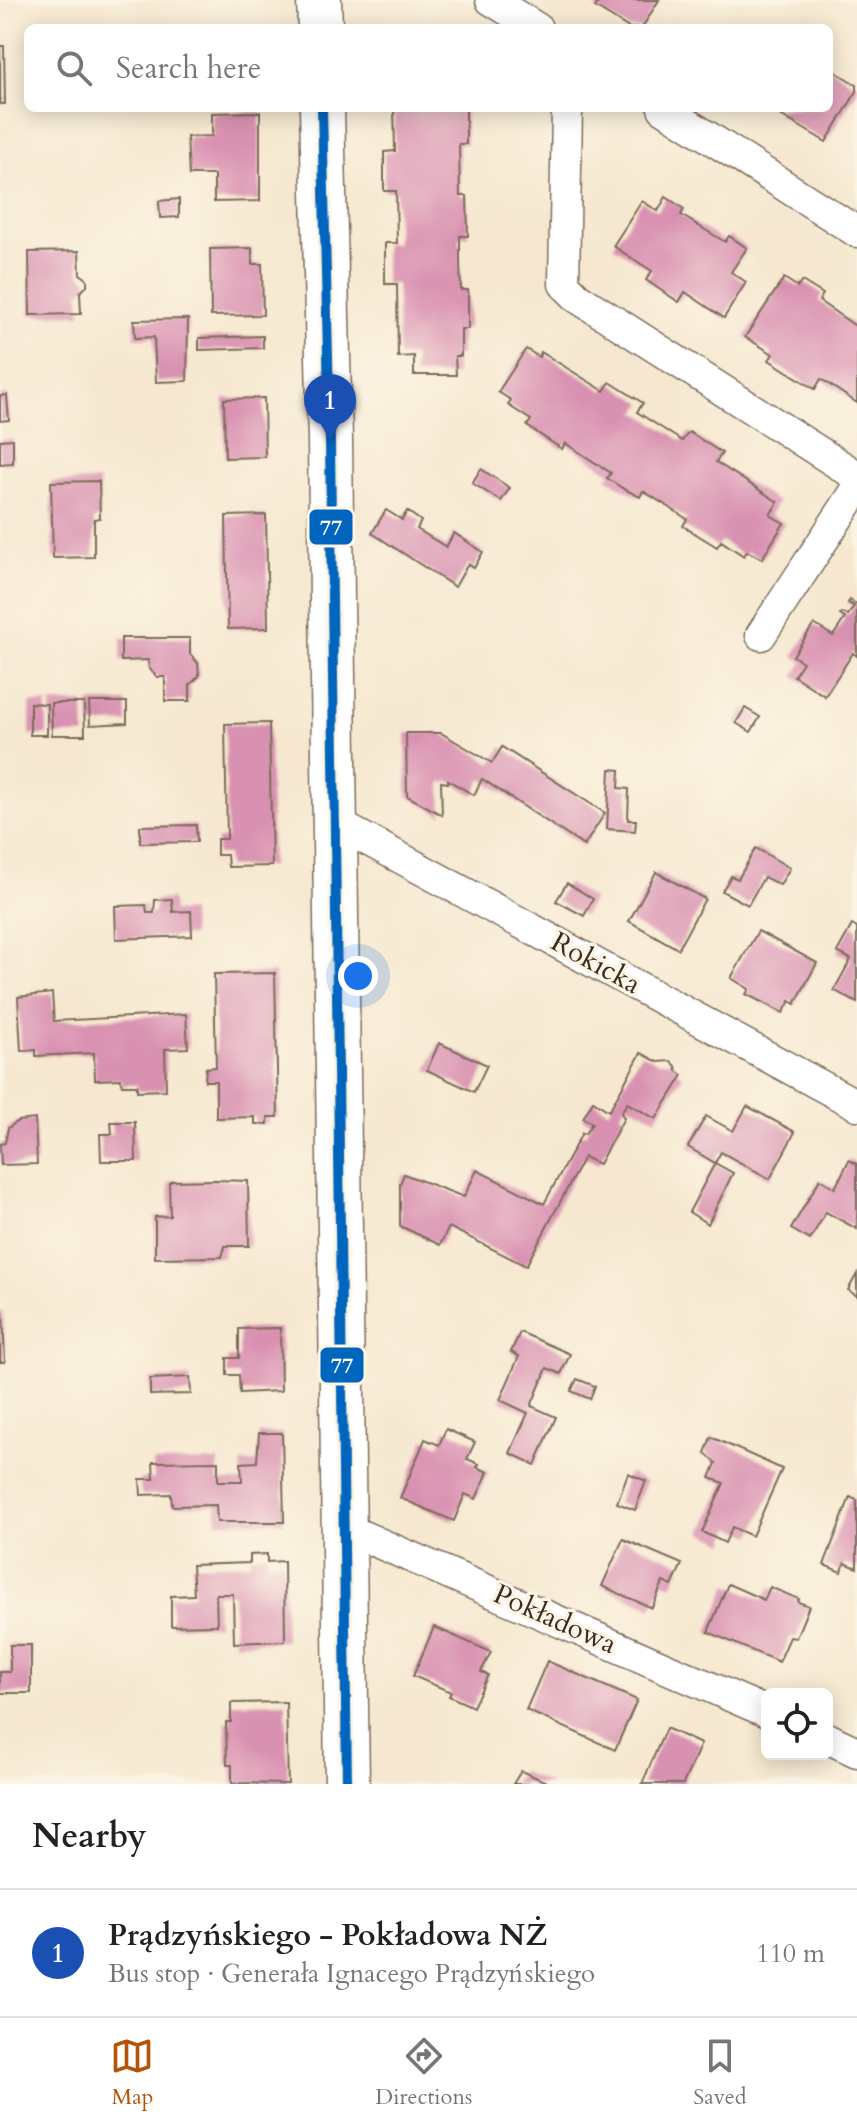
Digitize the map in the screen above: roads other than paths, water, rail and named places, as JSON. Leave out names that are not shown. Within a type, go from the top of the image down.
[{"type":"street","points":[[319,0],[320,24]]},
{"type":"street","points":[[491,0],[530,24]]},
{"type":"street","points":[[322,112],[330,440],[347,1784]]},
{"type":"street","points":[[567,112],[564,284],[578,298],[857,476]]},
{"type":"street","points":[[669,112],[857,232]]},
{"type":"street","points":[[761,635],[857,489]]},
{"type":"street","name":"Rokicka","points":[[334,822],[857,1105]]},
{"type":"street","name":"Pokładowa","points":[[342,1527],[761,1709]]},
{"type":"street","points":[[833,1741],[857,1752]]},
{"type":"place","name":"Prądzyńskiego - Pokładowa NŻ","points":[[330,440]]}]
